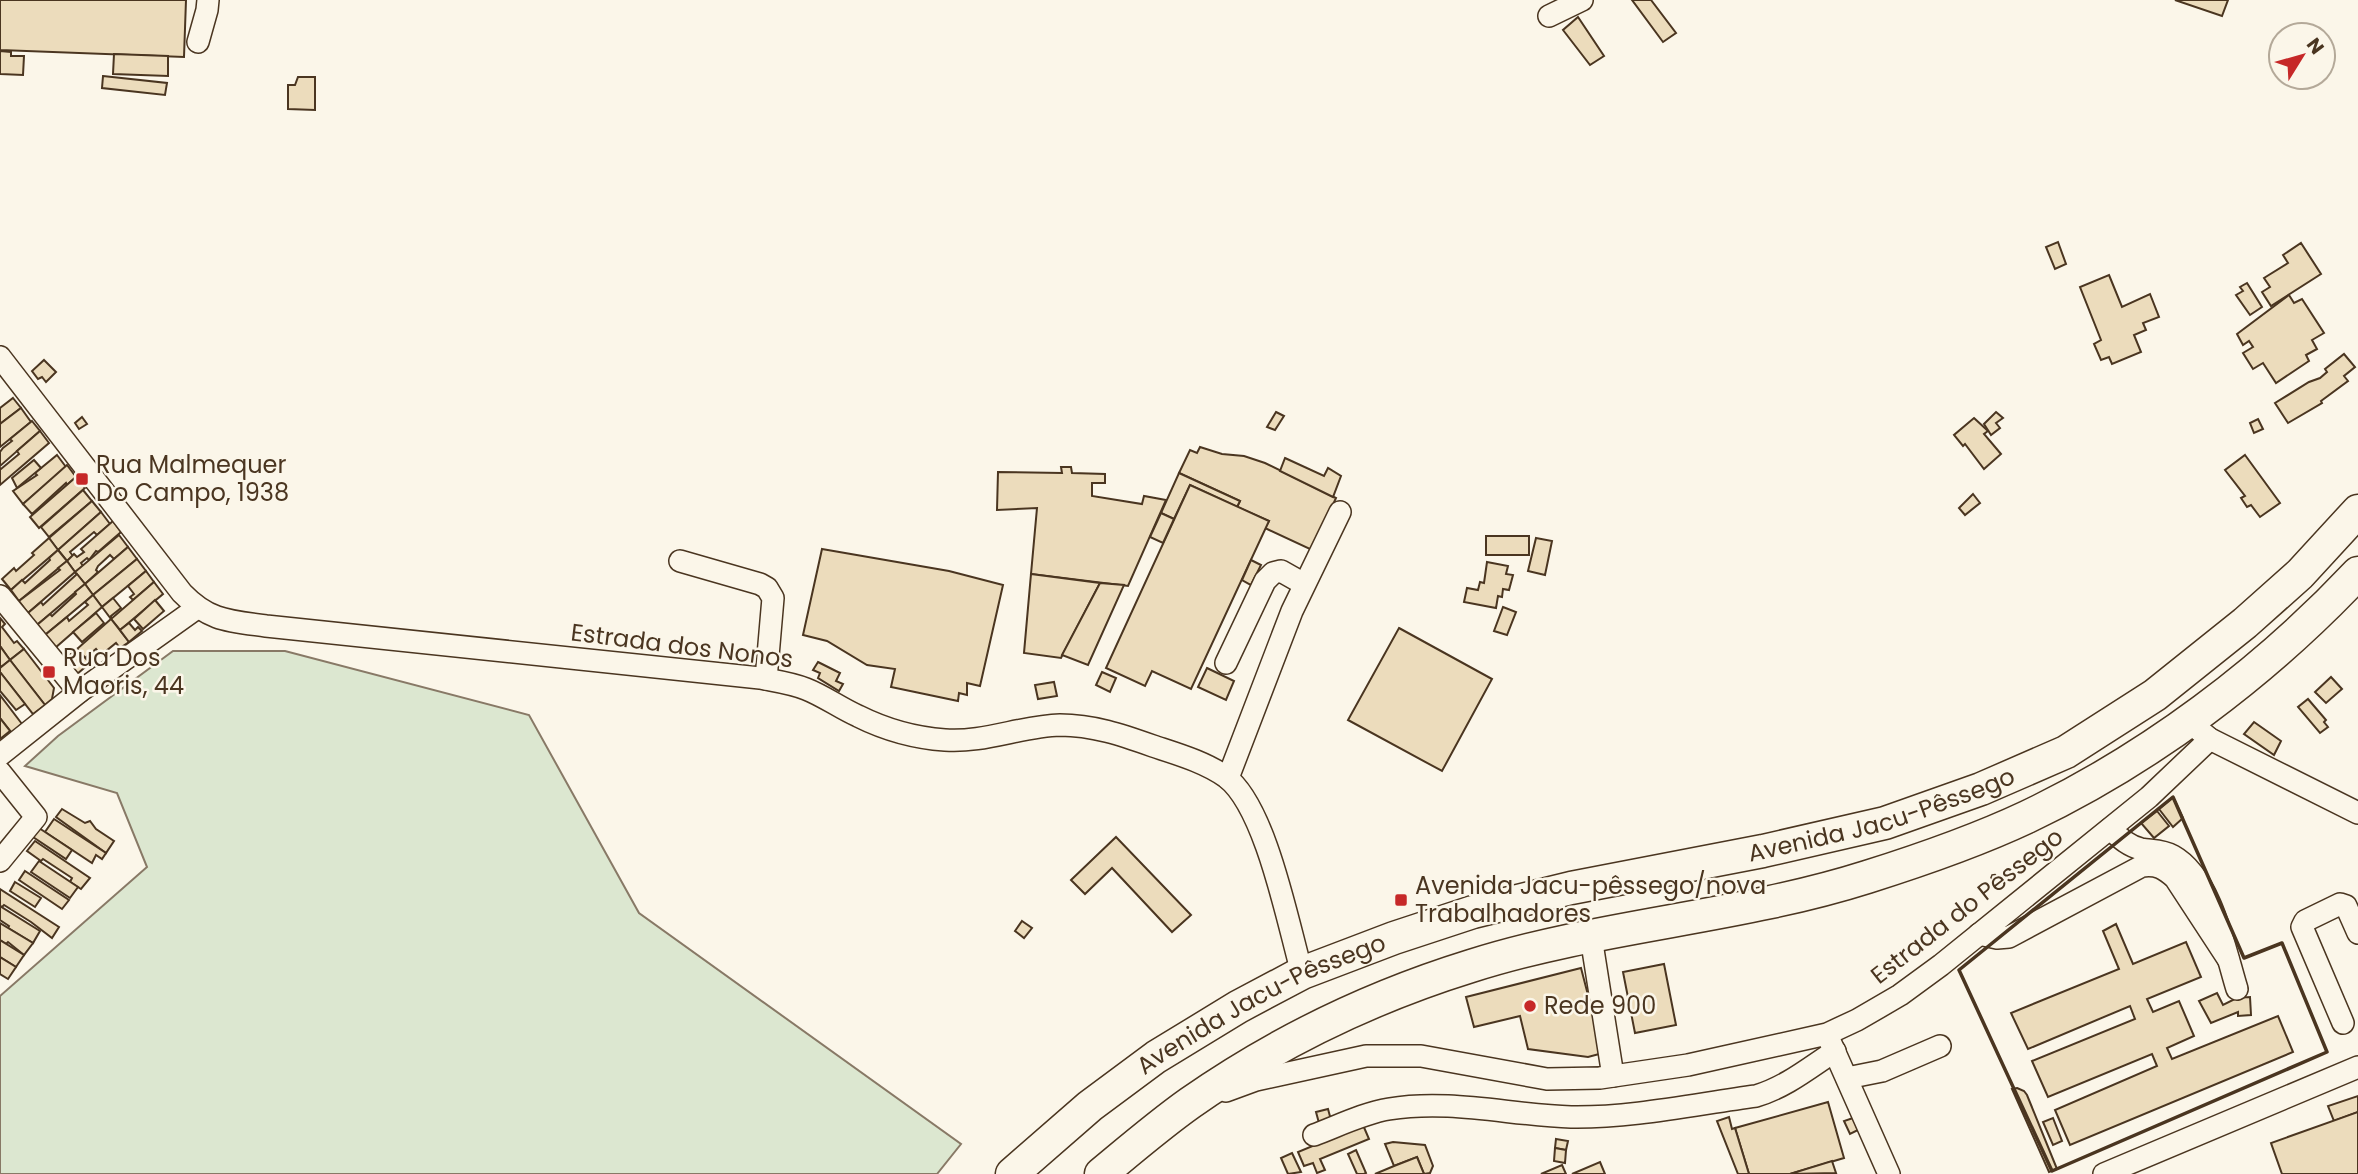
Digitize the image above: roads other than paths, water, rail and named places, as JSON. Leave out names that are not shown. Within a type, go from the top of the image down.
[{"type":"highway","name":"Avenida Jacu-Pêssego","points":[[1012,1174],[1090,1106],[1156,1057],[1238,1007],[1302,973],[1394,938],[1474,912],[1571,888],[1763,851],[1885,823],[1993,784],[2066,752],[2155,695],[2245,623],[2300,574],[2358,511]]},
{"type":"highway","name":"Avenida Jacu-Pêssego","points":[[1101,1174],[1189,1104],[1260,1058],[1326,1022],[1397,992],[1472,965],[1591,937],[1758,905],[1863,878],[2025,818],[2133,759],[2199,730],[2358,573]]},
{"type":"street","points":[[198,42],[208,0]]},
{"type":"street","points":[[1549,16],[1581,0]]},
{"type":"street","points":[[0,358],[182,593],[197,608],[79,692],[0,755]]},
{"type":"street","points":[[1228,778],[1304,584],[1340,512]]},
{"type":"street","points":[[680,561],[768,588],[773,598],[766,679]]},
{"type":"street","points":[[1226,663],[1265,581],[1273,573],[1281,571],[1304,584]]},
{"type":"street","points":[[0,596],[79,692]]},
{"type":"street","name":"Estrada dos Nonos","points":[[197,608],[207,615],[266,626],[766,679],[806,689],[860,718],[918,736],[945,740],[1059,725],[1085,726],[1111,732],[1188,758],[1228,778],[1252,811],[1268,849],[1302,973]]},
{"type":"street","points":[[2199,730],[2358,813]]},
{"type":"street","name":"Estrada do Pêssego","points":[[1189,1104],[1256,1080],[1366,1056],[1420,1056],[1548,1079],[1613,1076],[1831,1042],[1857,1020],[1900,995],[1979,934],[2173,776],[2199,730]]},
{"type":"street","points":[[0,772],[36,817],[0,861]]},
{"type":"street","points":[[2110,828],[2124,841],[2140,849],[2157,850],[2174,856],[2191,872],[2206,896],[2237,989]]},
{"type":"street","points":[[1979,934],[1997,938],[2009,937],[2142,866],[2154,865],[2165,869],[2175,878],[2228,959]]},
{"type":"street","points":[[2343,1023],[2302,927],[2305,921],[2340,904],[2346,906],[2358,933]]},
{"type":"street","points":[[1591,937],[1613,1076]]},
{"type":"street","points":[[1314,1135],[1386,1109],[1411,1106],[1437,1105],[1572,1117],[1629,1113],[1756,1096],[1784,1086],[1831,1042],[1889,1174]]},
{"type":"street","points":[[1847,1078],[1881,1071],[1940,1046]]},
{"type":"street","points":[[2104,1174],[2358,1067]]},
{"type":"place","name":"Rua Malmequer Do Campo, 1938","points":[[82,479]]},
{"type":"place","name":"Rua Dos Maoris, 44","points":[[49,672]]},
{"type":"place","name":"Avenida Jacu-pêssego/nova Trabalhadores","points":[[1401,900]]},
{"type":"place","name":"Rede 900","points":[[1530,1006]]}]
